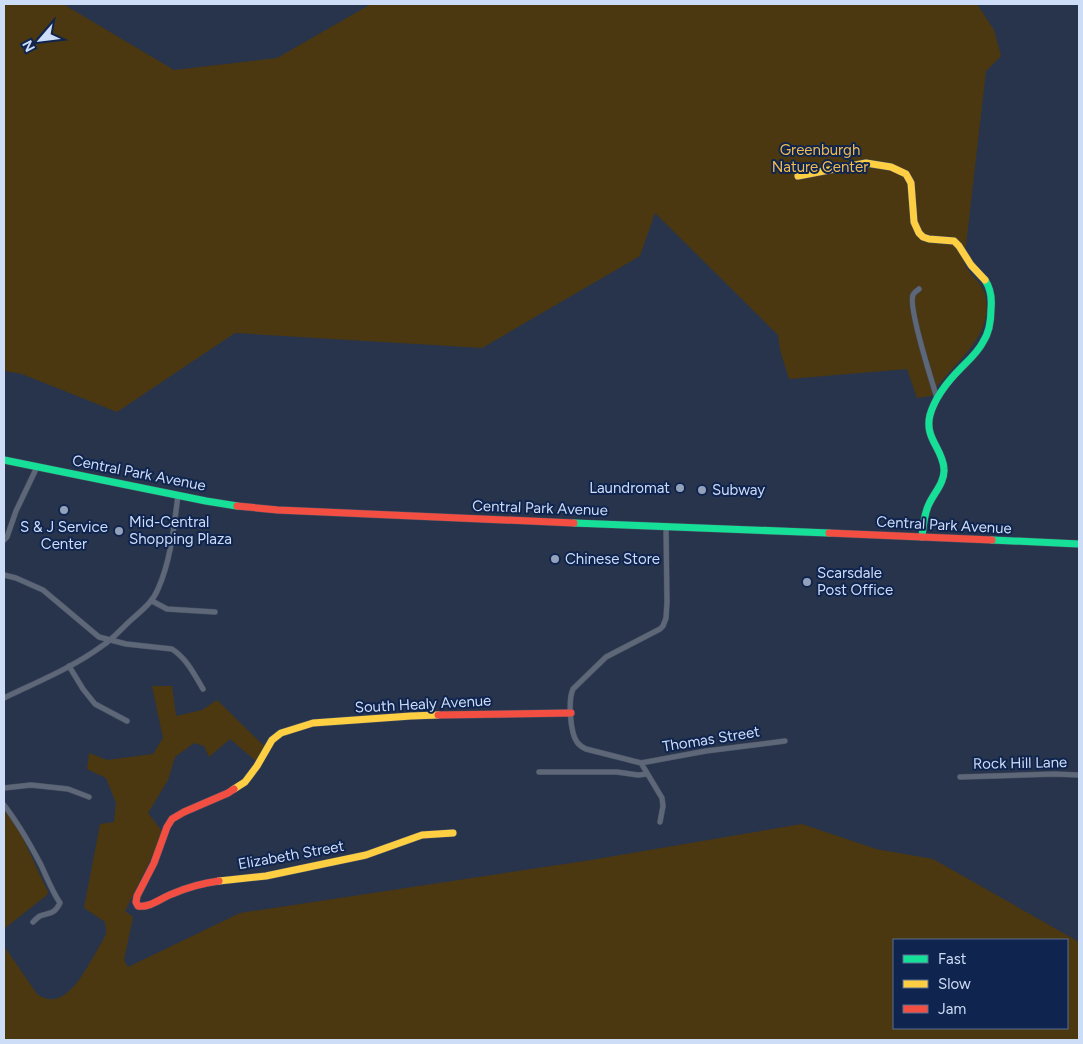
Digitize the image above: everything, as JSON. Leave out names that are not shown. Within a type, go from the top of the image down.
[{"type":"street","points":[[798,176],[866,163],[891,167],[901,171],[906,174],[911,183],[914,222],[919,233],[929,239],[954,241],[957,243],[969,263],[989,285],[992,306],[990,325],[984,342],[950,380],[937,399],[929,418],[930,436],[944,469],[942,480],[928,505],[923,521],[922,538]]},
{"type":"street","points":[[919,289],[913,295],[912,304],[925,360],[937,399]]},
{"type":"street","name":"Central Park Avenue","points":[[4,460],[242,507],[296,512],[1079,544]]},
{"type":"street","points":[[4,540],[7,537],[16,511],[36,467]]},
{"type":"street","points":[[4,698],[60,672],[101,647],[152,601],[158,590],[168,558],[178,495]]},
{"type":"street","points":[[571,713],[573,689],[602,660],[614,652],[656,632],[665,622],[667,602],[666,527]]},
{"type":"street","points":[[4,575],[16,578],[42,590],[95,634],[126,644],[172,649],[187,662],[203,689]]},
{"type":"street","points":[[152,601],[167,609],[215,612]]},
{"type":"street","points":[[70,666],[83,689],[95,704],[127,721]]},
{"type":"street","name":"Thomas Street","points":[[571,713],[575,739],[583,748],[642,762],[706,751],[785,741]]},
{"type":"street","name":"South Healy Avenue","points":[[137,905],[137,896],[154,863],[167,827],[172,819],[228,793],[245,782],[272,740],[281,733],[319,723],[411,716],[571,713]]},
{"type":"street","points":[[642,762],[662,798],[663,806],[660,822]]},
{"type":"street","points":[[539,772],[647,774]]},
{"type":"street","name":"Rock Hill Lane","points":[[960,777],[1054,774],[1079,776]]},
{"type":"street","points":[[4,788],[31,784],[68,789],[89,797]]},
{"type":"street","points":[[4,805],[17,822],[60,903],[58,908],[52,913],[39,916],[33,922]]},
{"type":"street","name":"Elizabeth Street","points":[[137,905],[141,907],[147,906],[171,894],[209,882],[266,876],[366,855],[422,835],[453,832]]},
{"type":"green space","name":"Greenburgh Nature Center","points":[[4,4],[63,4],[174,70],[277,58],[371,4],[977,4],[994,30],[1001,56],[986,71],[964,263],[981,285],[985,294],[987,310],[984,324],[969,350],[931,396],[917,398],[907,369],[789,379],[780,350],[778,335],[655,213],[640,256],[482,348],[235,333],[117,412],[22,374],[4,371]]},
{"type":"green space","points":[[152,686],[172,686],[176,716],[202,710],[217,700],[264,746],[256,761],[230,739],[209,757],[204,746],[194,743],[175,757],[168,780],[148,813],[162,831],[157,847],[125,911],[133,917],[124,960],[128,967],[240,913],[591,860],[802,824],[876,849],[933,859],[1079,942],[1079,1040],[4,1040],[4,946],[37,994],[47,999],[56,999],[64,995],[79,980],[106,933],[105,922],[84,908],[100,824],[114,822],[116,803],[106,778],[87,769],[89,753],[107,760],[153,754],[163,738]]},
{"type":"green space","points":[[4,809],[19,830],[48,892],[47,895],[5,928],[4,931]]},
{"type":"traffic: fast","points":[[922,537],[927,508],[944,474],[941,455],[930,430],[930,415],[942,390],[976,353],[987,335],[991,302],[990,290],[985,280]]},
{"type":"traffic: fast","points":[[4,460],[237,506]]},
{"type":"traffic: fast","points":[[574,523],[829,533]]},
{"type":"traffic: fast","points":[[992,540],[1079,544]]},
{"type":"traffic: slow","points":[[798,176],[866,163],[891,167],[906,174],[911,183],[914,222],[919,233],[929,239],[954,241],[971,265],[985,280]]},
{"type":"traffic: slow","points":[[234,789],[245,782],[272,740],[281,733],[313,723],[438,715]]},
{"type":"traffic: slow","points":[[219,881],[266,876],[366,855],[422,835],[453,833]]},
{"type":"traffic: jam","points":[[237,506],[278,510],[574,523]]},
{"type":"traffic: jam","points":[[829,533],[992,540]]},
{"type":"traffic: jam","points":[[438,715],[571,713]]},
{"type":"traffic: jam","points":[[219,881],[183,890],[147,906],[138,906],[136,902],[172,819],[234,789]]},
{"type":"place","name":"Laundromat","points":[[680,488]]},
{"type":"place","name":"Subway","points":[[702,490]]},
{"type":"place","name":"S & J Service Center","points":[[64,510]]},
{"type":"place","name":"Mid-Central Shopping Plaza","points":[[119,531]]},
{"type":"place","name":"Chinese Store","points":[[555,559]]},
{"type":"place","name":"Scarsdale Post Office","points":[[807,582]]}]
